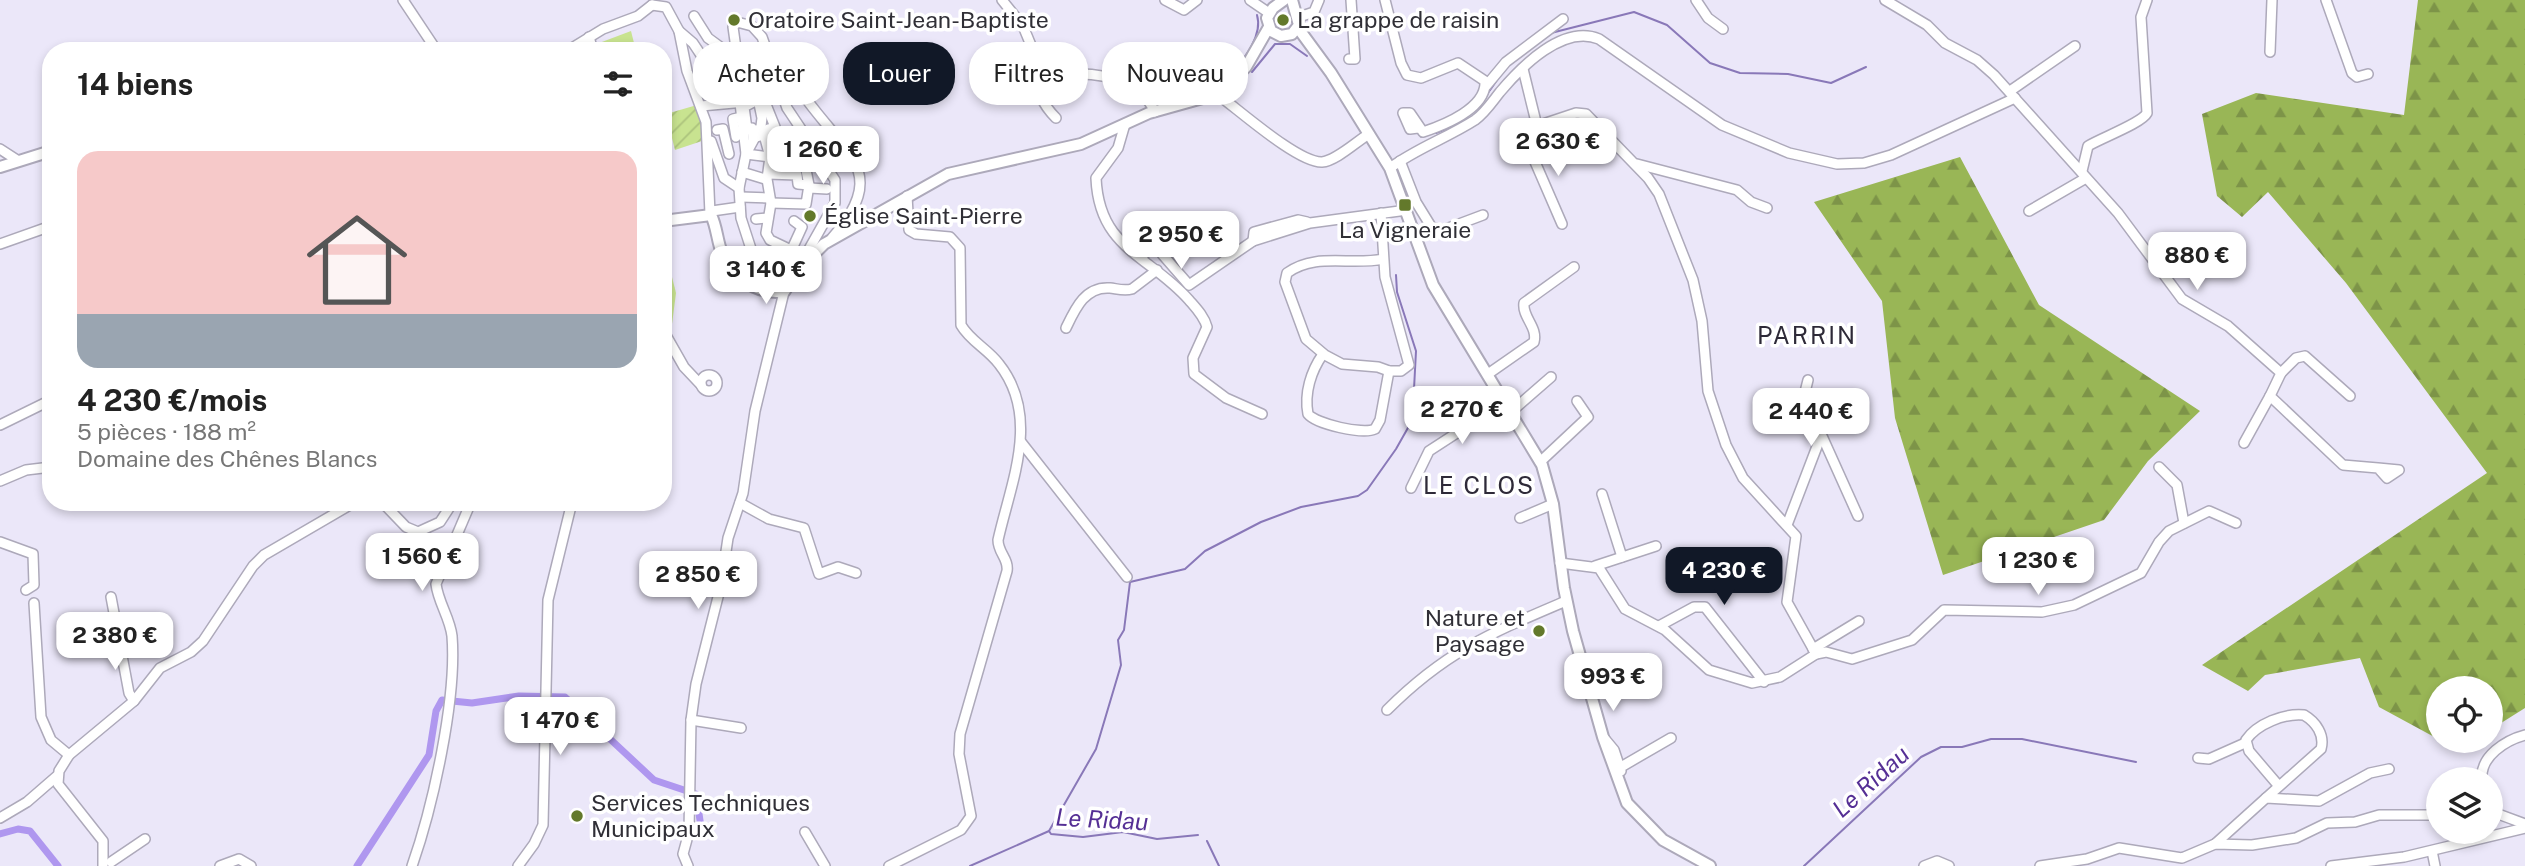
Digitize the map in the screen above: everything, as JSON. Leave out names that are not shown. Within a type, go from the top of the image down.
[{"type":"main road","points":[[1248,64],[1269,27],[1269,13],[1282,2],[1296,14],[1318,56],[1369,134],[1395,165],[1407,210],[1433,285],[1509,406],[1540,462],[1553,504],[1566,601],[1603,737],[1627,803],[1651,831],[1678,851],[1710,866]]},
{"type":"main road","points":[[1255,55],[1283,36],[1296,14]]},
{"type":"main road","points":[[1269,27],[1318,56]]},
{"type":"main road","points":[[672,219],[711,213],[722,251],[742,281],[752,288],[784,292],[794,268],[831,239],[948,174],[1081,144],[1155,112],[1179,105]]},
{"type":"main road","points":[[0,167],[42,153]]},
{"type":"street","points":[[403,0],[431,42]]},
{"type":"street","points":[[1002,0],[1023,26],[1030,42]]},
{"type":"street","points":[[1165,0],[1184,10],[1197,0]]},
{"type":"street","points":[[1250,0],[1269,13]]},
{"type":"street","points":[[1296,14],[1312,14],[1319,0]]},
{"type":"street","points":[[1349,59],[1355,59],[1350,0]]},
{"type":"street","points":[[1385,0],[1401,63],[1407,75],[1421,78],[1460,64],[1484,79],[1486,86]]},
{"type":"street","points":[[1696,0],[1708,18],[1723,29]]},
{"type":"street","points":[[1885,0],[1927,25],[1947,45],[1977,60],[2013,94],[2118,213],[2182,299],[2228,326],[2281,373]]},
{"type":"street","points":[[2270,52],[2272,0]]},
{"type":"street","points":[[2326,0],[2352,73],[2357,77],[2368,74]]},
{"type":"street","points":[[2029,211],[2084,175],[2088,146],[2118,129],[2144,119],[2147,113],[2144,2]]},
{"type":"street","points":[[581,42],[638,16],[651,3],[665,3],[679,31],[687,71],[711,133],[724,178],[741,191],[770,201],[806,204],[809,186],[805,165]]},
{"type":"street","points":[[694,16],[713,42]]},
{"type":"street","points":[[1412,151],[1417,130],[1460,116],[1476,101],[1506,62],[1563,19]]},
{"type":"street","points":[[735,42],[733,27],[737,22],[752,26],[763,42]]},
{"type":"street","points":[[679,31],[693,43]]},
{"type":"street","points":[[1483,215],[1443,230],[1432,228],[1395,165],[1412,151],[1476,119],[1523,69],[1561,41],[1584,35],[1594,37],[1722,125],[1789,153],[1848,165],[1891,155],[2013,94],[2075,46]]},
{"type":"street","points":[[589,37],[590,42]]},
{"type":"street","points":[[1523,69],[1537,127]]},
{"type":"street","points":[[701,106],[714,105]]},
{"type":"street","points":[[740,105],[750,136],[770,158]]},
{"type":"street","points":[[748,105],[744,108],[747,129],[752,128],[741,191],[741,218],[750,249],[765,259],[794,268]]},
{"type":"street","points":[[729,154],[750,136],[775,127],[766,105]]},
{"type":"street","points":[[787,105],[834,175],[837,189],[833,208],[794,268]]},
{"type":"street","points":[[811,105],[851,157],[860,176],[862,193],[855,208],[831,239]]},
{"type":"street","points":[[1047,105],[1056,118]]},
{"type":"street","points":[[1152,105],[1155,112]]},
{"type":"street","points":[[1232,105],[1297,153],[1317,161],[1327,161],[1369,134]]},
{"type":"street","points":[[1562,224],[1529,148],[1528,138],[1537,127],[1583,113],[1635,164],[1659,194],[1689,265],[1702,321],[1709,391],[1726,445],[1743,478],[1796,536],[1797,546],[1787,602],[1815,652]]},
{"type":"street","points":[[1125,124],[1118,148],[1098,172],[1096,182],[1111,232],[1121,245],[1157,270],[1182,292],[1206,322],[1206,331],[1193,358],[1194,374],[1227,398],[1262,414]]},
{"type":"street","points":[[711,133],[723,129],[750,136],[781,131]]},
{"type":"street","points":[[711,133],[711,213]]},
{"type":"street","points":[[0,149],[17,160]]},
{"type":"street","points":[[746,154],[770,158],[789,157]]},
{"type":"street","points":[[770,158],[767,177],[770,201],[766,233],[770,240],[791,250]]},
{"type":"street","points":[[1635,164],[1737,190],[1751,202],[1767,208]]},
{"type":"street","points":[[711,213],[741,191],[767,177],[797,175],[798,184],[827,189]]},
{"type":"street","points":[[889,866],[961,830],[968,822],[971,810],[959,743],[1007,571],[1008,563],[998,547],[998,540],[1021,442],[1017,402],[1012,384],[998,362],[961,325],[960,248],[950,237],[916,234],[909,230],[907,196]]},
{"type":"street","points":[[1162,254],[1189,285],[1253,241],[1310,223],[1407,210]]},
{"type":"street","points":[[1381,213],[1383,260],[1392,311],[1409,365],[1401,371],[1342,364],[1322,354],[1304,336],[1285,276],[1308,261],[1358,263],[1383,260]]},
{"type":"street","points":[[756,219],[768,218]]},
{"type":"street","points":[[794,221],[802,227],[791,250],[794,268]]},
{"type":"street","points":[[1140,258],[1172,221]]},
{"type":"street","points":[[0,244],[42,229]]},
{"type":"street","points":[[755,274],[765,259]]},
{"type":"street","points":[[1488,374],[1534,342],[1535,332],[1524,310],[1524,303],[1574,267]]},
{"type":"street","points":[[1066,328],[1079,303],[1090,293],[1102,288],[1132,289],[1157,270]]},
{"type":"street","points":[[688,866],[683,855],[689,832],[691,720],[696,684],[721,585],[728,538],[740,503],[755,411],[784,292]]},
{"type":"street","points":[[672,346],[684,367],[701,385]]},
{"type":"street","points":[[1322,354],[1312,372],[1308,414],[1315,420],[1360,432],[1375,429],[1380,420],[1390,371]]},
{"type":"street","points":[[2244,443],[2281,373],[2296,358],[2305,356],[2350,396]]},
{"type":"street","points":[[1411,488],[1429,450],[1509,406],[1551,377]]},
{"type":"street","points":[[1808,380],[1803,392],[1858,516]]},
{"type":"street","points":[[2270,396],[2343,465],[2378,468]]},
{"type":"street","points":[[1540,462],[1588,417],[1577,401]]},
{"type":"street","points":[[0,425],[42,404]]},
{"type":"street","points":[[1787,525],[1821,436]]},
{"type":"street","points":[[1021,442],[1127,577]]},
{"type":"street","points":[[2159,467],[2177,485],[2184,523]]},
{"type":"street","points":[[0,481],[26,470],[42,468]]},
{"type":"street","points":[[1602,494],[1622,557]]},
{"type":"street","points":[[740,503],[769,519],[804,528],[819,574],[838,567],[856,572]]},
{"type":"street","points":[[1520,518],[1553,504]]},
{"type":"street","points":[[0,818],[27,802],[57,776],[69,755],[134,701],[160,668],[204,641],[253,566],[264,555],[340,511]]},
{"type":"street","points":[[390,511],[405,527],[418,532],[435,526],[447,511]]},
{"type":"street","points":[[412,866],[437,770],[448,695],[452,632],[436,584],[467,511]]},
{"type":"street","points":[[518,866],[534,845],[543,825],[548,600],[570,511]]},
{"type":"street","points":[[1815,652],[1852,659],[1912,640],[1944,610],[2042,612],[2074,605],[2141,573],[2159,542],[2169,531],[2184,523],[2210,512],[2236,523]]},
{"type":"street","points":[[0,542],[33,554],[33,587],[26,590]]},
{"type":"street","points":[[1560,563],[1595,566],[1656,545]]},
{"type":"street","points":[[1595,566],[1604,572],[1620,605],[1659,626],[1709,670],[1746,682],[1764,682],[1786,674],[1859,621]]},
{"type":"street","points":[[111,597],[129,693],[134,701]]},
{"type":"street","points":[[1387,710],[1428,671],[1467,645],[1566,601]]},
{"type":"street","points":[[34,603],[41,718],[51,740],[69,755]]},
{"type":"street","points":[[1659,626],[1693,607],[1705,607],[1764,682]]},
{"type":"street","points":[[123,633],[132,682],[141,692]]},
{"type":"street","points":[[1583,665],[1591,664],[1602,676]]},
{"type":"street","points":[[2175,866],[2182,858],[2215,844],[2321,749],[2322,738],[2316,724],[2304,715],[2294,715],[2260,726],[2245,743],[2209,759],[2198,758]]},
{"type":"street","points":[[691,720],[741,727]]},
{"type":"street","points":[[2482,767],[2525,729]]},
{"type":"street","points":[[2514,738],[2525,735]]},
{"type":"street","points":[[1603,737],[1612,746],[1621,767],[1620,787]]},
{"type":"street","points":[[1621,767],[1671,738]]},
{"type":"street","points":[[2245,743],[2278,785]]},
{"type":"street","points":[[2266,798],[2319,801],[2370,773],[2389,769]]},
{"type":"street","points":[[57,776],[62,791],[103,841],[108,863],[145,839]]},
{"type":"street","points":[[2215,844],[2266,844],[2301,837],[2327,823],[2355,822],[2379,815],[2426,816]]},
{"type":"street","points":[[2503,817],[2525,826]]},
{"type":"street","points":[[2331,866],[2404,858],[2525,826]]},
{"type":"street","points":[[805,832],[825,866]]},
{"type":"street","points":[[2040,866],[2087,862],[2119,848],[2182,858]]},
{"type":"street","points":[[2432,851],[2435,866]]},
{"type":"street","points":[[220,866],[239,859],[251,866]]},
{"type":"street","points":[[1924,866],[1937,860],[1949,866]]},
{"type":"green space","points":[[2418,0],[2525,0],[2525,708],[2503,722],[2503,676],[2426,676],[2426,732],[2379,707],[2360,658],[2265,675],[2248,691],[2202,665],[2487,473],[2346,283],[2268,192],[2242,217],[2217,196],[2202,114],[2256,93],[2404,115]]},
{"type":"green space","points":[[631,31],[634,42],[602,42]]},
{"type":"green space","points":[[697,105],[708,139],[675,150],[672,112]]},
{"type":"green space","points":[[1960,157],[2039,305],[2200,411],[2148,461],[2104,520],[1943,575],[1895,418],[1882,301],[1814,202]]},
{"type":"green space","points":[[672,277],[676,293],[672,324]]},
{"type":"waterway","points":[[1551,33],[1634,12],[1667,25],[1710,63],[1740,73],[1788,74],[1831,83],[1866,67]]},
{"type":"waterway","points":[[1248,51],[1257,30],[1257,15]]},
{"type":"waterway","points":[[1252,72],[1275,44],[1290,44],[1307,56]]},
{"type":"waterway","points":[[1436,133],[1457,124],[1473,111],[1499,77]]},
{"type":"waterway","points":[[1049,831],[1096,749],[1121,665],[1118,640],[1124,630],[1130,582],[1185,569],[1205,551],[1261,522],[1301,507],[1358,496],[1367,490],[1396,449],[1409,426],[1413,408],[1416,351],[1397,292],[1396,275]]},
{"type":"waterway","points":[[357,866],[429,755],[436,711],[442,700],[472,703],[519,696],[565,697],[654,780],[696,794],[701,827]]},
{"type":"waterway","name":"Le Ridau","points":[[1804,866],[1921,757],[1941,747],[1962,747],[1991,739],[2022,739],[2136,762]]},
{"type":"waterway","points":[[0,834],[18,829],[30,831],[58,866]]},
{"type":"waterway","name":"Le Ridau","points":[[970,866],[1049,831],[1051,834],[1083,837],[1123,832],[1157,839],[1198,835]]},
{"type":"waterway","name":"Le Ridau","points":[[1207,841],[1219,866]]},
{"type":"place","name":"Oratoire Saint-Jean-Baptiste","points":[[734,20]]},
{"type":"place","name":"La grappe de raisin","points":[[1283,20]]},
{"type":"place","name":"La Vigneraie","points":[[1405,205]]},
{"type":"place","name":"Église Saint-Pierre","points":[[810,216]]},
{"type":"place","name":"Nature et Paysage","points":[[1539,631]]},
{"type":"place","name":"Services Techniques Municipaux","points":[[577,816]]},
{"type":"district","name":"PARRIN","points":[[1807,336]]},
{"type":"district","name":"LE CLOS","points":[[1479,486]]}]
